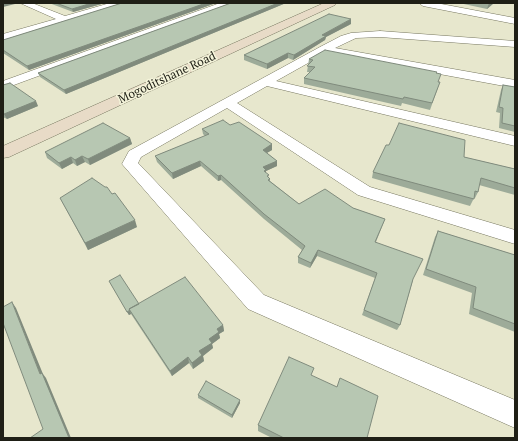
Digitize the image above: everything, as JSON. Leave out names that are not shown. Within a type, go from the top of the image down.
[{"type":"main road","name":"Mogoditshane Road","points":[[3,139],[315,3]]},
{"type":"main road","name":"Mogoditshane Road","points":[[3,153],[332,3]]},
{"type":"street","points":[[24,3],[65,19]]},
{"type":"street","points":[[3,37],[119,3]]},
{"type":"street","points":[[3,85],[228,3]]},
{"type":"street","points":[[423,3],[510,21],[515,10]]},
{"type":"street","points":[[515,44],[380,34],[366,34],[345,38],[135,154],[131,160],[133,168],[256,302],[515,414]]},
{"type":"street","points":[[324,49],[515,84]]},
{"type":"street","points":[[264,82],[515,141]]},
{"type":"street","points":[[228,103],[364,191],[515,237]]},
{"type":"building","points":[[56,3],[92,3],[72,9]]},
{"type":"building","points":[[122,3],[206,3],[27,66],[3,50],[3,40]]},
{"type":"building","points":[[231,3],[278,3],[64,90],[38,73]]},
{"type":"building","points":[[329,14],[351,19],[322,35],[326,36],[294,55],[288,53],[267,64],[244,55]]},
{"type":"building","points":[[325,50],[437,72],[436,73],[441,74],[438,82],[440,82],[432,103],[404,97],[403,99],[304,78],[315,67],[307,66],[313,60],[309,59]]},
{"type":"building","points":[[10,83],[36,101],[4,114],[3,85]]},
{"type":"building","points":[[503,85],[515,87],[515,126],[502,123],[503,108],[499,107]]},
{"type":"building","points":[[223,120],[230,125],[239,122],[272,144],[263,150],[277,161],[263,167],[266,170],[264,171],[269,175],[267,176],[270,179],[268,180],[299,204],[325,189],[353,208],[385,219],[375,242],[423,259],[413,279],[400,325],[364,310],[377,273],[318,250],[311,263],[298,257],[305,246],[264,214],[221,175],[218,176],[200,161],[172,173],[155,156],[209,134],[202,129]]},
{"type":"building","points":[[103,123],[130,138],[88,159],[82,156],[75,160],[71,157],[59,163],[45,152]]},
{"type":"building","points":[[399,123],[465,140],[464,157],[515,169],[515,188],[481,178],[478,192],[475,191],[474,199],[373,172],[386,145],[389,145]]},
{"type":"building","points":[[92,178],[107,187],[112,194],[115,193],[135,220],[85,243],[60,198]]},
{"type":"building","points":[[438,231],[515,255],[515,324],[473,308],[476,287],[426,269]]},
{"type":"building","points":[[120,275],[139,304],[129,309],[130,310],[127,312],[109,281]]},
{"type":"building","points":[[185,277],[223,325],[217,329],[219,332],[209,339],[212,343],[199,351],[202,355],[192,363],[188,357],[170,371],[129,309]]},
{"type":"building","points":[[12,302],[40,374],[42,373],[69,438],[30,438],[43,429],[3,323],[3,307]]},
{"type":"building","points":[[289,357],[314,368],[311,375],[337,387],[340,378],[378,396],[367,438],[284,438],[258,425]]},
{"type":"building","points":[[206,381],[240,400],[232,415],[198,395]]}]
